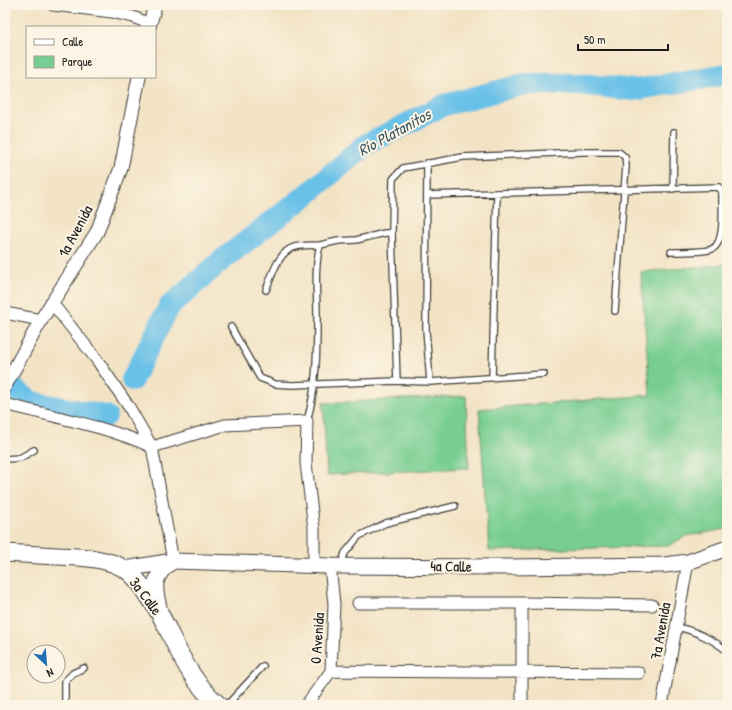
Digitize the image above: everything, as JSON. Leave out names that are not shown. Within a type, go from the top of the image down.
[{"type":"main road","name":"4a Calle","points":[[125,569],[173,561],[336,566],[508,567],[665,565],[688,562],[727,548]]},
{"type":"main road","name":"3a Calle","points":[[5,553],[87,558],[107,562],[125,569],[137,581],[162,615],[187,669],[202,690],[219,705]]},
{"type":"main road","points":[[162,615],[156,596],[156,583],[159,573],[173,561]]},
{"type":"street","points":[[53,5],[112,12],[133,17],[149,26],[156,5]]},
{"type":"street","name":"1a Avenida","points":[[5,386],[41,320],[97,232],[122,168],[139,78]]},
{"type":"street","points":[[52,302],[97,360],[129,407],[152,447],[173,561]]},
{"type":"street","points":[[5,313],[41,320]]},
{"type":"street","points":[[5,404],[107,430],[132,438],[152,447],[225,425],[307,421],[306,463],[314,529],[314,565]]},
{"type":"street","name":"7a Avenida","points":[[662,705],[688,562]]},
{"type":"street","name":"0 Avenida","points":[[306,705],[331,671],[336,566]]},
{"type":"street","points":[[358,603],[652,605]]},
{"type":"street","points":[[522,603],[522,705]]},
{"type":"street","points":[[331,671],[640,674]]},
{"type":"lane","points":[[673,189],[674,132]]},
{"type":"lane","points":[[398,381],[392,233],[394,179],[403,168],[463,157],[619,152],[625,157],[626,166],[615,311]]},
{"type":"lane","points":[[428,163],[426,329],[430,382]]},
{"type":"lane","points":[[427,195],[719,187],[722,192],[722,197],[721,238],[718,244],[711,250],[671,252]]},
{"type":"lane","points":[[492,378],[497,194]]},
{"type":"lane","points":[[266,290],[275,268],[283,254],[293,247],[356,240],[385,233],[392,233]]},
{"type":"lane","points":[[307,421],[312,406],[314,384],[317,314],[316,276],[320,245]]},
{"type":"lane","points":[[230,327],[260,378],[275,384],[398,381],[430,382],[544,374]]},
{"type":"lane","points":[[5,459],[20,458],[34,450]]},
{"type":"lane","points":[[336,566],[359,536],[386,522],[455,506]]},
{"type":"lane","points":[[676,627],[687,629],[721,645],[727,651]]},
{"type":"lane","points":[[227,705],[263,666]]},
{"type":"lane","points":[[65,705],[65,681],[73,673],[84,668]]},
{"type":"green space","points":[[727,264],[727,529],[686,536],[668,546],[489,551],[479,409],[650,395],[641,272]]},
{"type":"green space","points":[[466,396],[469,468],[327,475],[323,403]]},
{"type":"waterway","name":"Río Platanitos","points":[[132,380],[169,307],[222,260],[309,193],[365,145],[444,105],[525,84],[579,84],[634,90],[727,74]]},
{"type":"waterway","name":"Río Platanitos","points":[[5,382],[32,402],[106,416]]}]
